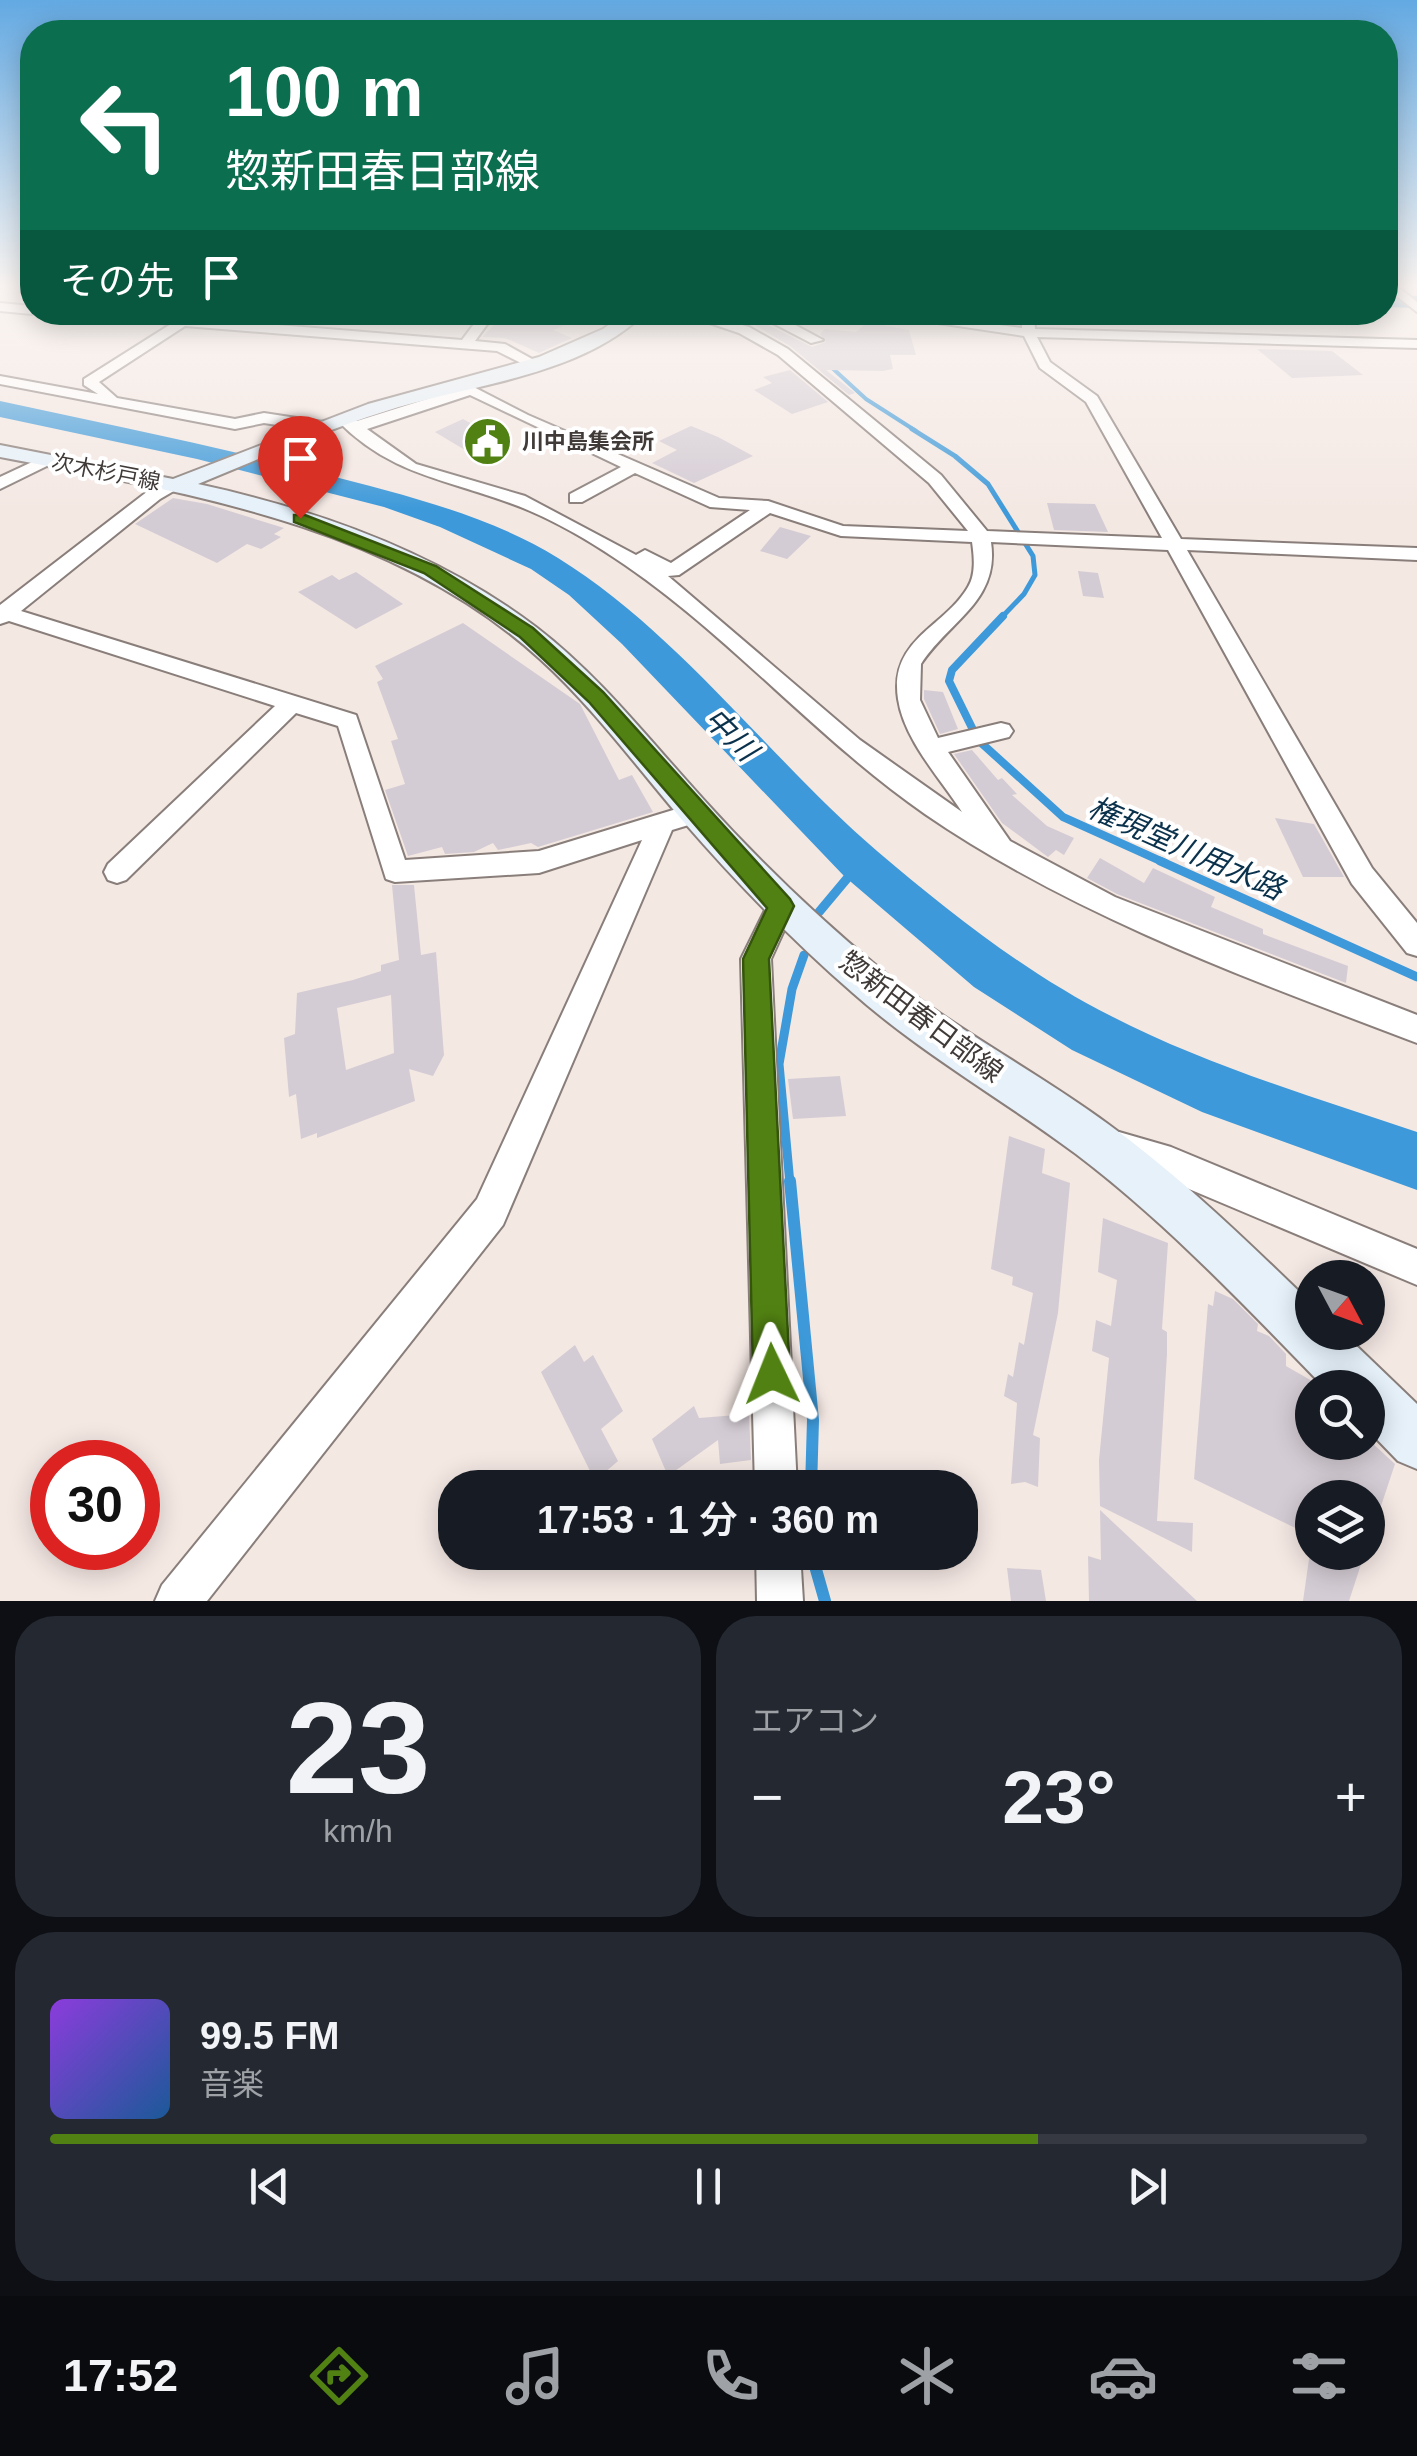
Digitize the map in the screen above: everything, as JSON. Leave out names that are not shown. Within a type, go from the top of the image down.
[{"type":"main road","points":[[334,426],[542,362]]},
{"type":"main road","name":"次木杉戸線","points":[[0,451],[176,485],[334,426]]},
{"type":"main road","name":"惣新田春日部線","points":[[176,485],[300,518],[363,540],[430,569],[526,632],[596,697],[679,819],[893,1004],[1095,1142],[1239,1266],[1344,1370]]},
{"type":"main road","points":[[1385,1410],[1417,1442]]},
{"type":"street","points":[[118,400],[88,382],[120,362]]},
{"type":"street","points":[[531,362],[536,364]]},
{"type":"street","points":[[795,362],[936,479],[980,534],[984,560],[978,588],[924,643],[910,664],[909,700],[931,748],[1001,848]]},
{"type":"street","points":[[1038,362],[1092,399],[1362,876],[1417,944]]},
{"type":"street","points":[[0,380],[235,424],[264,418],[334,426],[410,467],[519,500],[672,571],[768,506]]},
{"type":"street","points":[[466,387],[524,418],[716,503],[768,506],[841,531],[1417,554]]},
{"type":"street","points":[[0,484],[47,460]]},
{"type":"street","points":[[576,498],[636,466]]},
{"type":"street","points":[[2,614],[154,496],[176,485]]},
{"type":"street","points":[[607,544],[669,585],[852,746],[934,807],[1001,848],[1106,905],[1417,1030]]},
{"type":"street","points":[[2,614],[348,721],[394,872],[539,862],[679,819]]},
{"type":"street","points":[[117,872],[292,703]]},
{"type":"street","points":[[931,748],[1001,731]]},
{"type":"street","points":[[178,1601],[490,1212],[679,819]]},
{"type":"street","points":[[775,1470],[756,959],[781,906]]},
{"type":"street","points":[[1095,1142],[1171,1164],[1417,1266]]},
{"type":"street","points":[[779,1570],[780,1601]]},
{"type":"building","points":[[809,362],[891,362],[893,369],[883,371],[826,370],[855,393],[849,395]]},
{"type":"building","points":[[1272,362],[1346,362],[1363,375],[1292,378]]},
{"type":"building","points":[[790,370],[828,402],[792,414],[754,390],[772,383],[763,377]]},
{"type":"building","points":[[463,419],[501,440],[470,453],[435,432]]},
{"type":"building","points":[[691,426],[753,456],[694,483],[652,463],[677,450],[659,441]]},
{"type":"building","points":[[173,498],[207,504],[284,528],[274,534],[281,537],[261,549],[247,544],[217,563],[135,524]]},
{"type":"building","points":[[1047,503],[1095,504],[1108,532],[1054,530]]},
{"type":"building","points":[[780,527],[811,536],[787,559],[760,551]]},
{"type":"building","points":[[1078,571],[1098,573],[1104,598],[1083,596]]},
{"type":"building","points":[[356,572],[403,604],[356,629],[298,592],[332,575],[339,580]]},
{"type":"building","points":[[463,623],[580,704],[619,780],[632,775],[653,812],[538,847],[531,843],[498,850],[493,843],[474,852],[445,854],[442,847],[408,856],[385,790],[405,784],[391,741],[398,739],[377,682],[383,679],[375,666]]},
{"type":"building","points":[[924,690],[943,692],[958,729],[940,734],[924,699]]},
{"type":"building","points":[[972,750],[998,780],[1002,778],[1017,794],[1012,795],[1047,826],[1074,838],[1064,855],[1056,850],[1048,857],[1002,823],[954,754]]},
{"type":"building","points":[[1275,818],[1314,824],[1344,877],[1303,877]]},
{"type":"building","points":[[1100,858],[1144,883],[1153,868],[1215,897],[1211,907],[1263,929],[1263,934],[1348,966],[1346,983],[1117,894],[1087,878]]},
{"type":"building","points":[[392,885],[414,885],[421,955],[436,952],[444,1055],[433,1076],[409,1069],[415,1101],[317,1138],[317,1133],[301,1139],[296,1094],[289,1097],[284,1038],[295,1034],[297,993],[381,971],[381,965],[399,960]],"holes":[[[391,995],[394,1053],[346,1070],[337,1008]]]},
{"type":"building","points":[[840,1076],[846,1116],[793,1119],[788,1079]]},
{"type":"building","points":[[1009,1136],[1045,1149],[1042,1173],[1070,1183],[1058,1313],[1033,1435],[1040,1438],[1038,1487],[1025,1482],[1011,1484],[1017,1403],[1004,1396],[1008,1374],[1013,1377],[1019,1342],[1024,1345],[1033,1293],[1012,1285],[1013,1277],[991,1269]]},
{"type":"building","points":[[1103,1218],[1168,1243],[1162,1329],[1167,1332],[1167,1354],[1157,1521],[1193,1523],[1192,1552],[1100,1506],[1099,1460],[1109,1358],[1092,1351],[1096,1320],[1111,1326],[1117,1280],[1098,1272]]},
{"type":"building","points":[[1215,1291],[1233,1299],[1258,1324],[1257,1331],[1269,1336],[1286,1354],[1286,1366],[1295,1371],[1295,1460],[1385,1460],[1385,1455],[1395,1464],[1385,1494],[1385,1480],[1295,1480],[1295,1528],[1194,1479],[1208,1304],[1213,1306]]},
{"type":"building","points":[[575,1345],[584,1362],[593,1355],[623,1411],[601,1429],[618,1461],[608,1470],[590,1470],[541,1372]]},
{"type":"building","points":[[694,1406],[699,1418],[749,1414],[751,1460],[720,1464],[718,1440],[676,1470],[665,1470],[652,1439]]},
{"type":"building","points":[[1100,1510],[1197,1601],[1089,1601],[1088,1556],[1101,1560]]},
{"type":"building","points":[[1007,1568],[1041,1570],[1046,1601],[1011,1601]]},
{"type":"building","points":[[1307,1570],[1359,1570],[1349,1601],[1303,1601]]},
{"type":"waterway","name":"権現堂川用水路","points":[[829,365],[866,399],[916,431]]},
{"type":"waterway","name":"中川","points":[[0,409],[199,451],[394,501],[451,521],[542,562],[581,588],[635,636],[860,863],[992,971],[1091,1033],[1222,1093],[1417,1161]]},
{"type":"waterway","name":"権現堂川用水路","points":[[912,429],[955,456],[988,484],[1033,556],[1035,575],[1024,594],[1001,618]]},
{"type":"waterway","name":"権現堂川用水路","points":[[1003,616],[952,670],[949,681],[978,740],[1063,817],[1165,863]]},
{"type":"waterway","name":"権現堂川用水路","points":[[1160,861],[1417,977]]},
{"type":"waterway","points":[[819,912],[860,863]]},
{"type":"waterway","points":[[790,1184],[779,1064],[792,989],[804,955]]},
{"type":"waterway","points":[[790,1181],[813,1420],[812,1470]]},
{"type":"waterway","points":[[816,1570],[825,1601]]},
{"type":"place","name":"川中島集会所","points":[[487,441]]},
{"type":"route","points":[[300,518],[430,569],[526,632],[596,697],[781,906],[756,959],[772,1374]]}]
